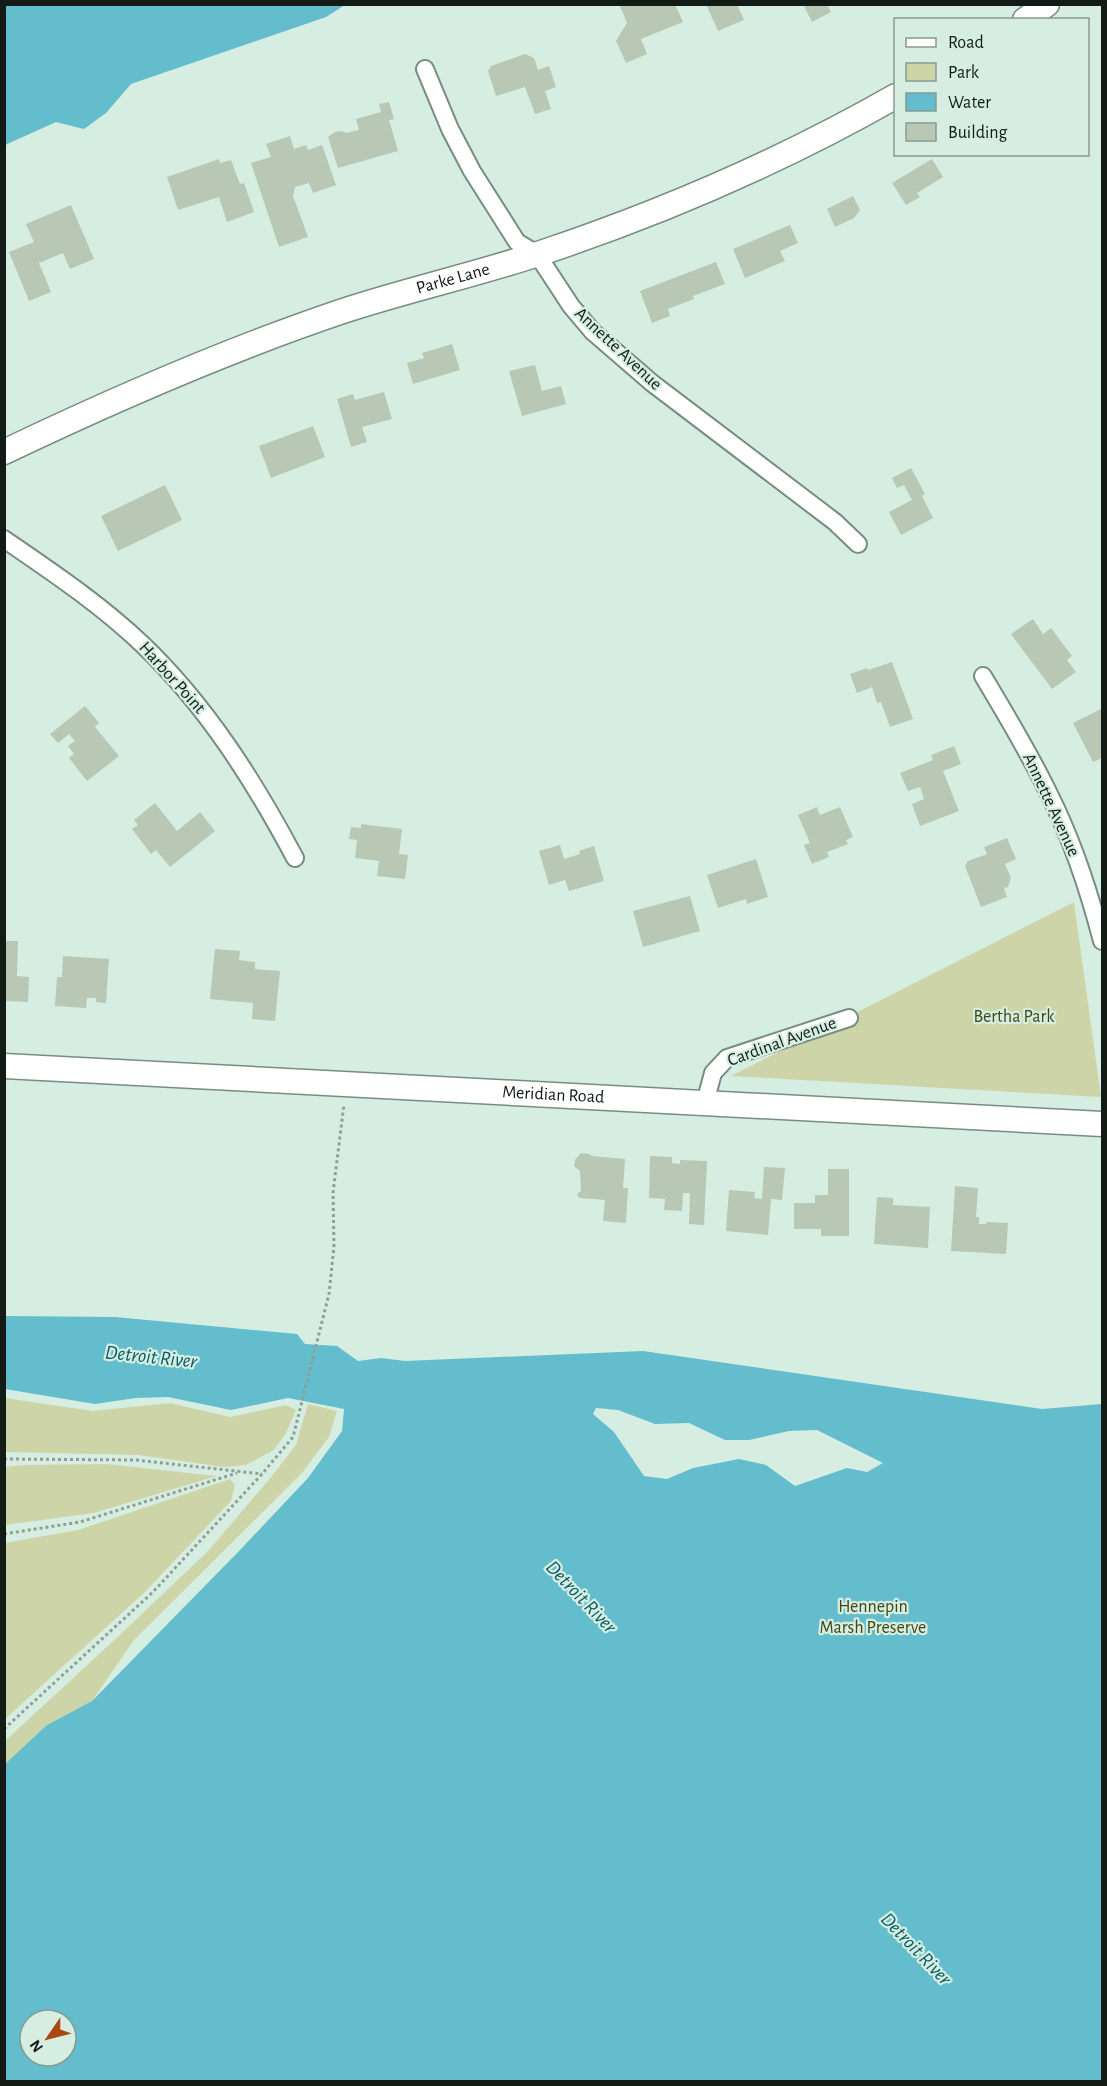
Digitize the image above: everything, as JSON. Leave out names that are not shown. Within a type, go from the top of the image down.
[{"type":"street","points":[[1028,18],[1047,4]]},
{"type":"street","name":"Annette Avenue","points":[[425,69],[450,129],[475,175],[517,242],[537,254],[552,280],[593,332],[652,383],[835,522],[858,544]]},
{"type":"street","name":"Parke Lane","points":[[4,452],[128,394],[213,358],[344,311],[537,254],[622,224],[723,183],[793,150],[894,97]]},
{"type":"street","name":"Harbor Point","points":[[4,539],[80,591],[123,626],[159,663],[200,708],[233,754],[264,800],[295,858]]},
{"type":"street","name":"Annette Avenue","points":[[983,676],[1051,797],[1072,845],[1093,905],[1102,941]]},
{"type":"street","name":"Cardinal Avenue","points":[[705,1102],[713,1073],[727,1059],[849,1018]]},
{"type":"street","name":"Meridian Road","points":[[4,1066],[1102,1124]]},
{"type":"path","points":[[4,1729],[153,1592],[293,1437],[329,1294],[334,1246],[333,1192],[341,1118]]},
{"type":"path","points":[[4,1459],[136,1460],[262,1474]]},
{"type":"path","points":[[4,1534],[80,1522],[239,1472]]},
{"type":"green space","name":"Bertha Park","points":[[1074,902],[1101,1097],[731,1076]]},
{"type":"green space","points":[[5,1398],[93,1411],[170,1403],[230,1417],[286,1405],[296,1410],[286,1433],[274,1450],[246,1465],[223,1467],[138,1455],[5,1452]]},
{"type":"green space","points":[[308,1404],[337,1411],[329,1437],[302,1473],[134,1640],[92,1701],[47,1725],[5,1764],[5,1741],[209,1550],[272,1476],[296,1445]]},
{"type":"green space","points":[[106,1464],[217,1476],[94,1513],[5,1525],[5,1467]]},
{"type":"green space","points":[[230,1479],[235,1485],[231,1501],[145,1592],[5,1719],[5,1543],[78,1530]]},
{"type":"water","points":[[5,4],[345,5],[326,17],[131,84],[106,113],[84,129],[56,122],[5,145]]},
{"type":"water","name":"Detroit River","points":[[5,1316],[115,1317],[297,1334],[305,1344],[337,1346],[358,1361],[381,1358],[405,1361],[643,1351],[1042,1409],[1102,1404],[1102,2081],[5,2081],[5,1764],[47,1725],[92,1701],[241,1549],[308,1478],[342,1431],[344,1409],[288,1398],[231,1410],[168,1397],[136,1398],[95,1404],[5,1389]],"holes":[[[596,1408],[618,1410],[655,1424],[689,1423],[725,1440],[749,1440],[789,1431],[817,1430],[883,1463],[867,1472],[847,1468],[795,1486],[766,1465],[739,1459],[693,1468],[667,1479],[644,1476],[614,1432],[593,1414]]]},
{"type":"building","points":[[623,4],[675,4],[683,22],[641,39],[647,54],[626,63],[616,41],[627,23],[620,6]]},
{"type":"building","points":[[706,4],[737,4],[744,20],[718,31]]},
{"type":"building","points":[[803,4],[827,4],[831,12],[812,22]]},
{"type":"building","points":[[525,54],[534,58],[538,70],[549,66],[556,87],[545,91],[551,109],[535,114],[525,87],[496,96],[488,71],[491,66]]},
{"type":"building","points":[[389,102],[394,119],[389,120],[398,151],[338,168],[328,137],[335,132],[346,133],[359,130],[356,119],[381,112],[379,104]]},
{"type":"building","points":[[290,136],[294,149],[306,145],[308,150],[322,145],[336,185],[313,193],[309,183],[295,187],[293,196],[308,237],[279,247],[251,163],[271,157],[266,144]]},
{"type":"building","points":[[219,159],[220,163],[231,160],[240,184],[244,183],[254,212],[227,222],[219,197],[178,210],[167,177]]},
{"type":"building","points":[[932,159],[943,177],[917,193],[920,197],[906,205],[892,183]]},
{"type":"building","points":[[853,196],[860,210],[854,218],[835,227],[827,209]]},
{"type":"building","points":[[71,205],[94,259],[70,269],[63,253],[39,263],[51,292],[29,301],[9,252],[34,242],[26,224]]},
{"type":"building","points":[[790,225],[798,243],[780,251],[785,261],[745,278],[733,249]]},
{"type":"building","points":[[716,262],[725,284],[693,296],[694,299],[668,309],[670,316],[652,323],[640,291]]},
{"type":"building","points":[[452,344],[460,370],[413,384],[407,363],[424,358],[422,353]]},
{"type":"building","points":[[535,365],[542,391],[561,386],[566,404],[522,416],[509,371]]},
{"type":"building","points":[[384,392],[392,419],[362,427],[367,442],[351,447],[337,399],[353,394],[355,400]]},
{"type":"building","points":[[313,426],[325,457],[271,478],[259,446]]},
{"type":"building","points":[[911,468],[925,494],[922,496],[933,518],[901,535],[889,512],[912,500],[904,485],[897,488],[892,478]]},
{"type":"building","points":[[165,485],[182,520],[118,551],[101,516]]},
{"type":"building","points":[[1033,619],[1043,634],[1051,628],[1072,656],[1067,660],[1076,672],[1052,689],[1011,634]]},
{"type":"building","points":[[892,662],[913,719],[890,727],[881,702],[877,703],[872,687],[857,693],[850,674]]},
{"type":"building","points":[[85,706],[99,723],[95,727],[119,756],[87,781],[69,758],[74,754],[68,746],[75,741],[69,734],[58,743],[50,734]]},
{"type":"building","points":[[1101,709],[1102,758],[1093,762],[1073,723]]},
{"type":"building","points":[[954,746],[961,764],[943,771],[959,811],[920,826],[912,804],[924,799],[920,787],[908,791],[900,773],[933,760],[931,755]]},
{"type":"building","points":[[155,803],[177,831],[200,812],[215,831],[170,867],[156,850],[151,854],[132,829],[138,825],[134,820]]},
{"type":"building","points":[[817,807],[820,815],[840,807],[853,837],[846,840],[848,844],[827,852],[829,857],[812,864],[804,845],[810,843],[798,815]]},
{"type":"building","points":[[361,824],[402,829],[399,854],[408,855],[405,879],[377,876],[379,861],[355,858],[357,840],[349,839],[351,827],[361,828]]},
{"type":"building","points":[[1007,838],[1016,859],[1005,864],[1011,878],[1008,887],[1004,888],[1007,897],[981,907],[965,866],[968,861],[987,854],[984,847]]},
{"type":"building","points":[[560,845],[564,859],[594,846],[604,881],[569,891],[565,880],[549,885],[539,851]]},
{"type":"building","points":[[756,859],[768,897],[747,904],[746,899],[718,908],[707,875]]},
{"type":"building","points":[[690,896],[700,931],[643,947],[633,911]]},
{"type":"building","points":[[4,941],[18,941],[17,976],[29,977],[28,1002],[4,1001]]},
{"type":"building","points":[[215,949],[240,951],[239,960],[255,962],[255,969],[280,971],[275,1021],[252,1019],[253,1003],[210,999]]},
{"type":"building","points":[[63,956],[109,959],[106,1003],[96,1002],[96,998],[87,998],[86,1008],[55,1006],[57,977],[62,977]]},
{"type":"building","points":[[581,1153],[625,1159],[623,1188],[628,1188],[626,1223],[603,1221],[605,1200],[579,1198],[577,1194],[581,1191],[580,1171],[574,1166],[575,1160]]},
{"type":"building","points":[[650,1156],[672,1157],[672,1163],[680,1164],[680,1160],[707,1161],[704,1225],[689,1224],[690,1193],[683,1193],[682,1211],[664,1210],[665,1199],[649,1198]]},
{"type":"building","points":[[764,1167],[785,1168],[782,1200],[771,1199],[768,1235],[726,1231],[729,1190],[755,1192],[754,1198],[762,1199]]},
{"type":"building","points":[[828,1169],[849,1169],[849,1236],[821,1236],[821,1229],[794,1229],[794,1203],[815,1203],[815,1195],[828,1195]]},
{"type":"building","points":[[955,1186],[978,1188],[976,1217],[979,1217],[979,1224],[1008,1223],[1006,1254],[951,1251]]},
{"type":"building","points":[[877,1197],[893,1198],[893,1205],[930,1207],[928,1248],[874,1244]]},
{"type":"park label","name":"Hennepin Marsh Preserve","points":[[873,1617]]}]
